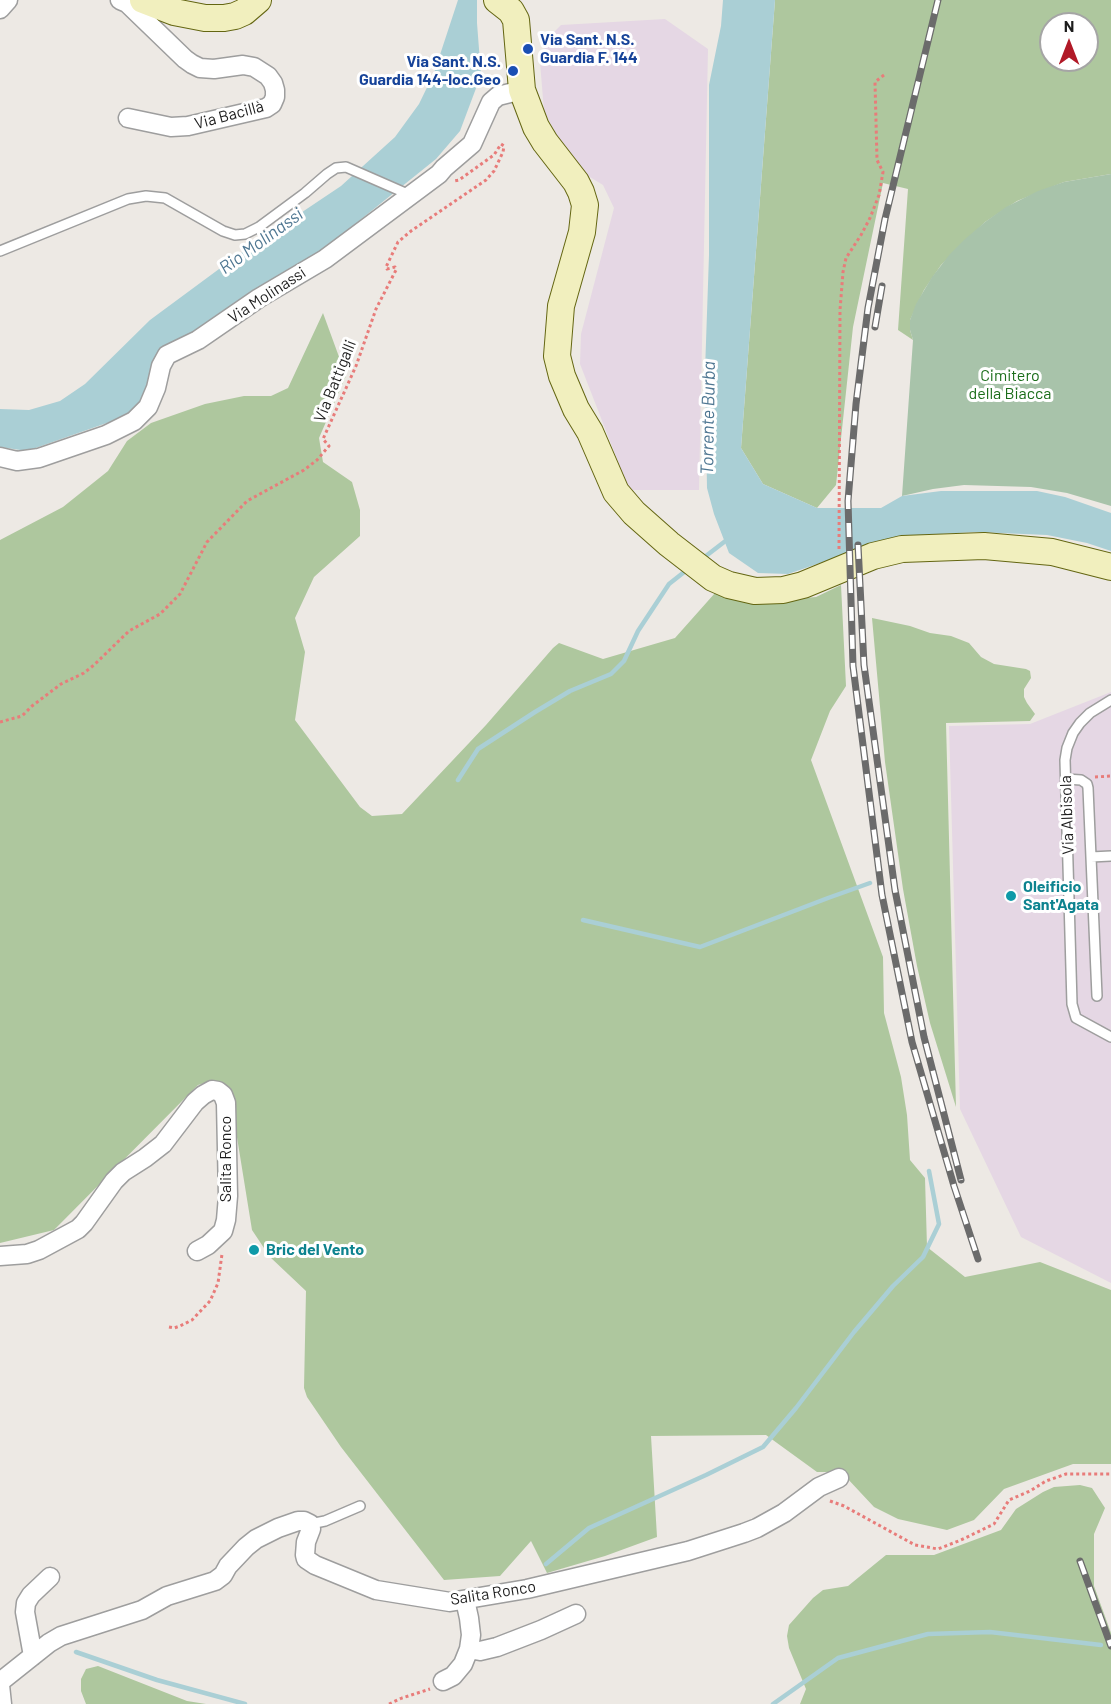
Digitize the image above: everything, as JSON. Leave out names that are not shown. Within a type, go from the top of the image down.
[{"type":"main road","points":[[130,1],[189,16],[224,18],[244,12],[258,0]]},
{"type":"main road","points":[[497,0],[511,11],[516,20],[522,90],[536,127],[576,182],[585,205],[582,232],[561,306],[557,356],[562,376],[616,492],[634,513],[713,578],[743,589],[783,590],[803,585],[873,556],[902,549],[984,546],[1052,552],[1111,567]]},
{"type":"street","points":[[0,9],[8,0]]},
{"type":"street","name":"Via Bacillà","points":[[129,118],[171,127],[188,126],[266,108],[272,104],[275,97],[273,82],[254,67],[243,65],[214,69],[200,68],[192,64],[130,1]]},
{"type":"street","name":"Via Molinassi","points":[[9,459],[39,458],[67,450],[134,421],[148,407],[156,388],[161,366],[167,355],[198,340],[259,298],[325,259],[406,193],[439,174],[472,144],[491,102],[498,96],[522,90]]},
{"type":"street","name":"Salita Ronco","points":[[0,1256],[27,1254],[39,1250],[78,1229],[114,1181],[163,1144],[195,1102],[212,1090],[221,1092],[226,1103],[228,1196],[223,1231]]},
{"type":"street","points":[[197,1251],[208,1245],[223,1231]]},
{"type":"street","name":"Salita Ronco","points":[[310,1524],[305,1555],[306,1559],[315,1566],[376,1590],[450,1602],[527,1589],[688,1551],[757,1528],[797,1505],[819,1486],[839,1478]]},
{"type":"street","points":[[2,1704],[0,1684],[61,1636],[142,1610],[167,1596],[211,1583],[219,1579],[246,1547],[256,1539],[298,1521],[310,1524]]},
{"type":"street","points":[[33,1656],[25,1612],[26,1603],[50,1577]]},
{"type":"street","points":[[444,1681],[453,1676],[463,1664],[469,1649],[470,1627],[465,1600]]},
{"type":"street","points":[[469,1649],[480,1651],[497,1647],[576,1614]]},
{"type":"lane","points":[[0,251],[128,199],[146,196],[165,198],[223,231],[235,235],[245,234],[305,193],[336,168],[346,167],[406,193]]},
{"type":"lane","name":"Via Albisola","points":[[1111,700],[1090,713],[1073,733],[1065,760],[1072,1004],[1076,1018],[1111,1037]]},
{"type":"lane","points":[[1066,779],[1075,778],[1087,784],[1097,996]]},
{"type":"lane","points":[[1091,857],[1111,856]]},
{"type":"lane","points":[[310,1524],[325,1521],[360,1506]]},
{"type":"path","points":[[839,552],[840,310],[843,272],[846,258],[861,236],[879,195],[883,172],[877,160],[875,82],[884,75]]},
{"type":"path","name":"Via Battigalli","points":[[0,722],[22,716],[61,684],[94,665],[129,631],[160,614],[180,594],[207,542],[247,501],[304,470],[328,446],[323,439],[356,366],[376,309],[396,270],[395,267],[387,269],[386,267],[398,242],[486,180],[494,171],[504,146],[501,144],[494,155],[459,180],[445,180],[439,174]]},
{"type":"path","points":[[169,1327],[174,1328],[192,1320],[210,1301],[221,1269],[223,1231]]},
{"type":"path","points":[[828,1500],[844,1506],[915,1545],[938,1549],[994,1524],[1009,1500],[1046,1481],[1066,1474],[1111,1474]]},
{"type":"path","points":[[389,1704],[428,1691],[444,1681]]},
{"type":"shaded area","points":[[665,19],[708,49],[699,490],[629,490],[580,364],[581,334],[614,208],[603,185],[585,174],[561,144],[544,111],[540,62],[548,38],[561,25]]},
{"type":"shaded area","points":[[1111,692],[1111,1283],[1021,1237],[960,1109],[949,726],[1030,724]]},
{"type":"green space","points":[[775,0],[1111,0],[1111,174],[1064,182],[1017,201],[985,222],[941,265],[924,290],[910,320],[913,340],[898,330],[908,189],[883,183],[853,327],[836,485],[817,508],[763,484],[741,448]]},
{"type":"green space","name":"Cimitero della Biacca","points":[[1111,174],[1111,506],[1067,493],[1031,487],[964,485],[902,496],[913,340],[910,320],[916,304],[932,277],[964,240],[1006,207],[1038,191],[1064,182]]},
{"type":"green space","points":[[323,313],[346,376],[319,438],[323,462],[352,482],[360,510],[360,536],[314,577],[295,618],[305,652],[295,720],[360,807],[372,816],[402,814],[559,643],[603,659],[675,638],[715,593],[759,602],[816,597],[841,585],[846,686],[830,711],[811,760],[883,957],[884,1013],[901,1077],[907,1115],[910,1160],[925,1178],[927,1247],[965,1277],[1040,1262],[1111,1290],[1111,1464],[1073,1464],[1004,1489],[974,1520],[947,1530],[898,1519],[874,1507],[846,1477],[832,1472],[817,1472],[766,1435],[651,1436],[657,1537],[605,1556],[547,1573],[531,1541],[500,1576],[444,1580],[341,1447],[307,1397],[304,1388],[306,1291],[270,1257],[252,1230],[230,1094],[208,1082],[198,1085],[54,1230],[0,1243],[0,540],[63,507],[108,471],[127,441],[151,423],[205,404],[244,396],[271,396],[288,388]]},
{"type":"green space","points":[[872,618],[951,636],[969,643],[981,657],[994,664],[1030,671],[1031,678],[1024,689],[1024,697],[1035,714],[1030,721],[946,723],[956,1107],[930,1023],[903,889],[885,762]]},
{"type":"green space","points":[[1080,1485],[1092,1488],[1105,1508],[1094,1534],[1094,1586],[1111,1633],[1111,1704],[800,1704],[806,1689],[789,1648],[787,1636],[789,1625],[823,1590],[848,1586],[886,1555],[934,1555],[1001,1530],[1016,1509],[1043,1492],[1054,1487]]},
{"type":"green space","points":[[98,1666],[187,1701],[206,1704],[86,1704],[81,1691],[81,1679],[86,1669]]},
{"type":"water","name":"Rio Molinassi","points":[[458,0],[477,0],[481,75],[460,131],[436,159],[319,253],[244,297],[208,324],[163,351],[150,371],[149,385],[141,405],[121,418],[27,451],[0,447],[0,409],[29,410],[60,401],[85,384],[150,320],[238,255],[341,186],[395,137],[419,104],[434,73]]},
{"type":"water","name":"Torrente Burba","points":[[723,0],[775,0],[741,448],[763,484],[817,508],[881,508],[902,496],[941,491],[1037,491],[1065,497],[1111,513],[1111,551],[1087,543],[1047,535],[976,532],[922,535],[878,543],[788,574],[758,573],[729,553],[707,488],[705,371],[709,255],[709,85],[721,26]]},
{"type":"waterway","points":[[702,559],[728,539]]},
{"type":"waterway","points":[[458,780],[478,749],[570,691],[611,674],[624,661],[638,631],[669,584],[688,569]]},
{"type":"waterway","points":[[583,920],[700,947],[870,883]]},
{"type":"waterway","points":[[546,1564],[589,1528],[763,1447],[854,1332],[893,1286],[923,1257],[939,1224],[929,1171]]},
{"type":"waterway","points":[[773,1704],[838,1658],[928,1634],[990,1632],[1101,1645]]},
{"type":"waterway","points":[[76,1652],[157,1680],[245,1704]]},
{"type":"railway","points":[[938,0],[885,219],[868,308],[856,404],[848,501],[853,666],[882,895],[912,1042],[978,1259]]},
{"type":"railway","points":[[875,327],[882,286]]},
{"type":"railway","points":[[858,545],[864,665],[895,890],[924,1037],[961,1180]]},
{"type":"railway","points":[[1080,1561],[1111,1646]]},
{"type":"place","name":"Via Sant. N.S. Guardia F. 144","points":[[528,49]]},
{"type":"place","name":"Via Sant. N.S. Guardia 144-loc.Geo","points":[[513,71]]},
{"type":"place","name":"Oleificio Sant'Agata","points":[[1011,896]]},
{"type":"place","name":"Bric del Vento","points":[[254,1250]]}]
